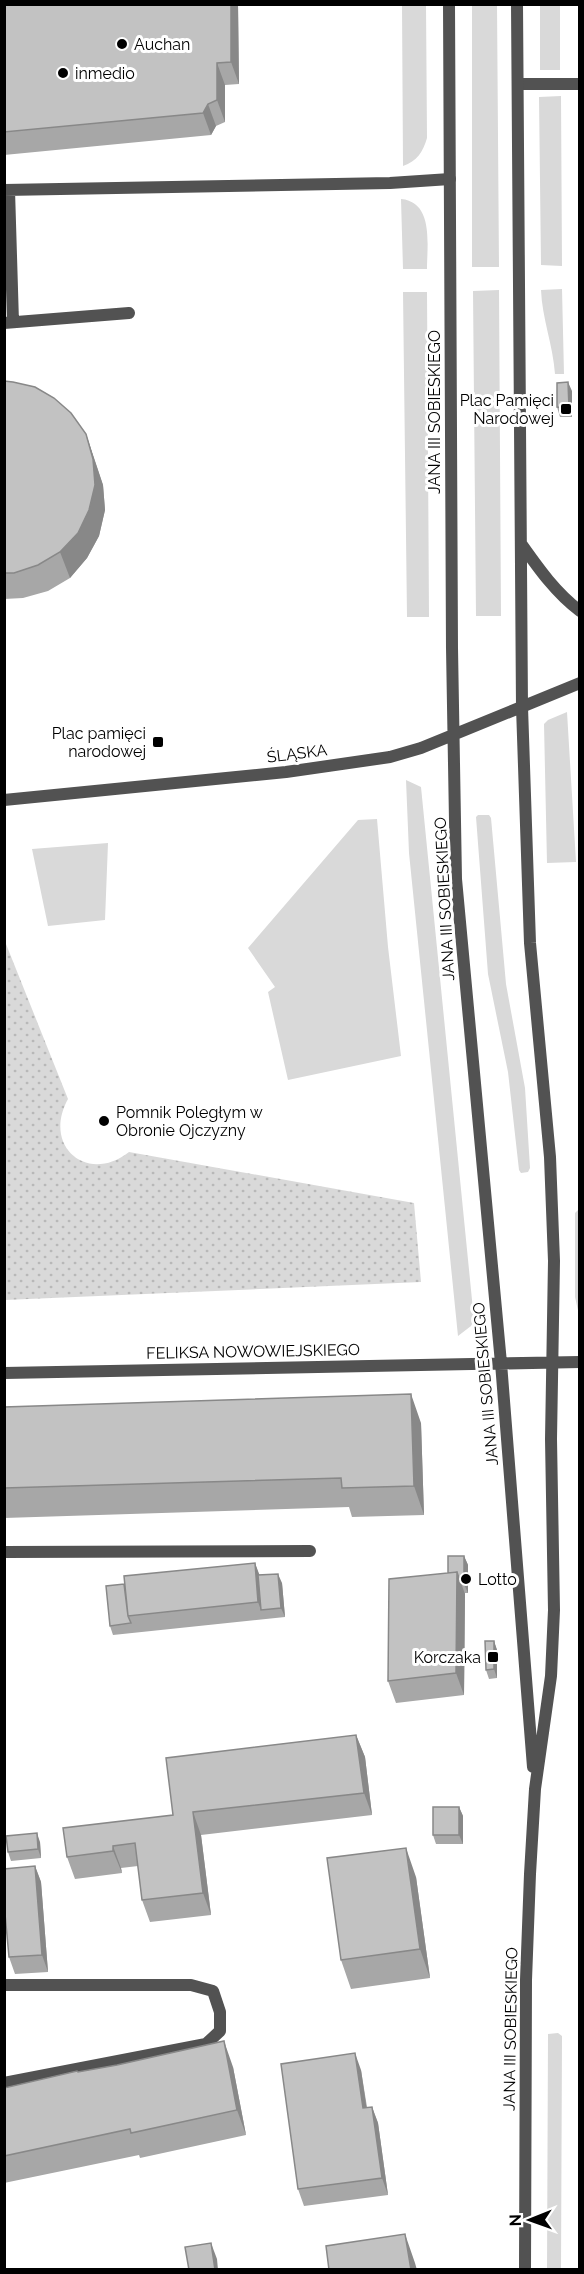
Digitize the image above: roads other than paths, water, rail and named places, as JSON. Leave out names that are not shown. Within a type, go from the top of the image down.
[{"type":"street","name":"JANA III SOBIESKIEGO","points":[[449,4],[453,734],[456,879],[501,1363],[535,1789]]},
{"type":"street","name":"JANA III SOBIESKIEGO","points":[[517,4],[522,707],[530,943],[550,1157],[554,1261],[551,1363],[554,1610],[551,1676],[535,1789],[526,1980],[525,2270]]},
{"type":"street","points":[[518,84],[579,84]]},
{"type":"street","points":[[129,314],[9,322],[7,190],[390,183],[450,179]]},
{"type":"street","points":[[522,545],[549,582],[579,611]]},
{"type":"street","name":"ŚLĄSKA","points":[[4,800],[286,771],[390,757],[421,748],[579,683]]},
{"type":"street","name":"FELIKSA NOWOWIEJSKIEGO","points":[[4,1373],[579,1362]]},
{"type":"street","points":[[4,1552],[310,1551]]},
{"type":"street","points":[[4,1985],[191,1984],[213,1991],[220,2012],[220,2031],[206,2043],[4,2083]]},
{"type":"place","name":"Auchan","points":[[122,44]]},
{"type":"place","name":"inmedio","points":[[63,73]]},
{"type":"place","name":"Plac Pamięci Narodowej","points":[[566,409]]},
{"type":"place","name":"Plac pamięci narodowej","points":[[158,742]]},
{"type":"place","name":"Pomnik Poległym w Obronie Ojczyzny","points":[[104,1121]]},
{"type":"place","name":"Lotto","points":[[466,1579]]},
{"type":"place","name":"Korczaka","points":[[493,1657]]}]
